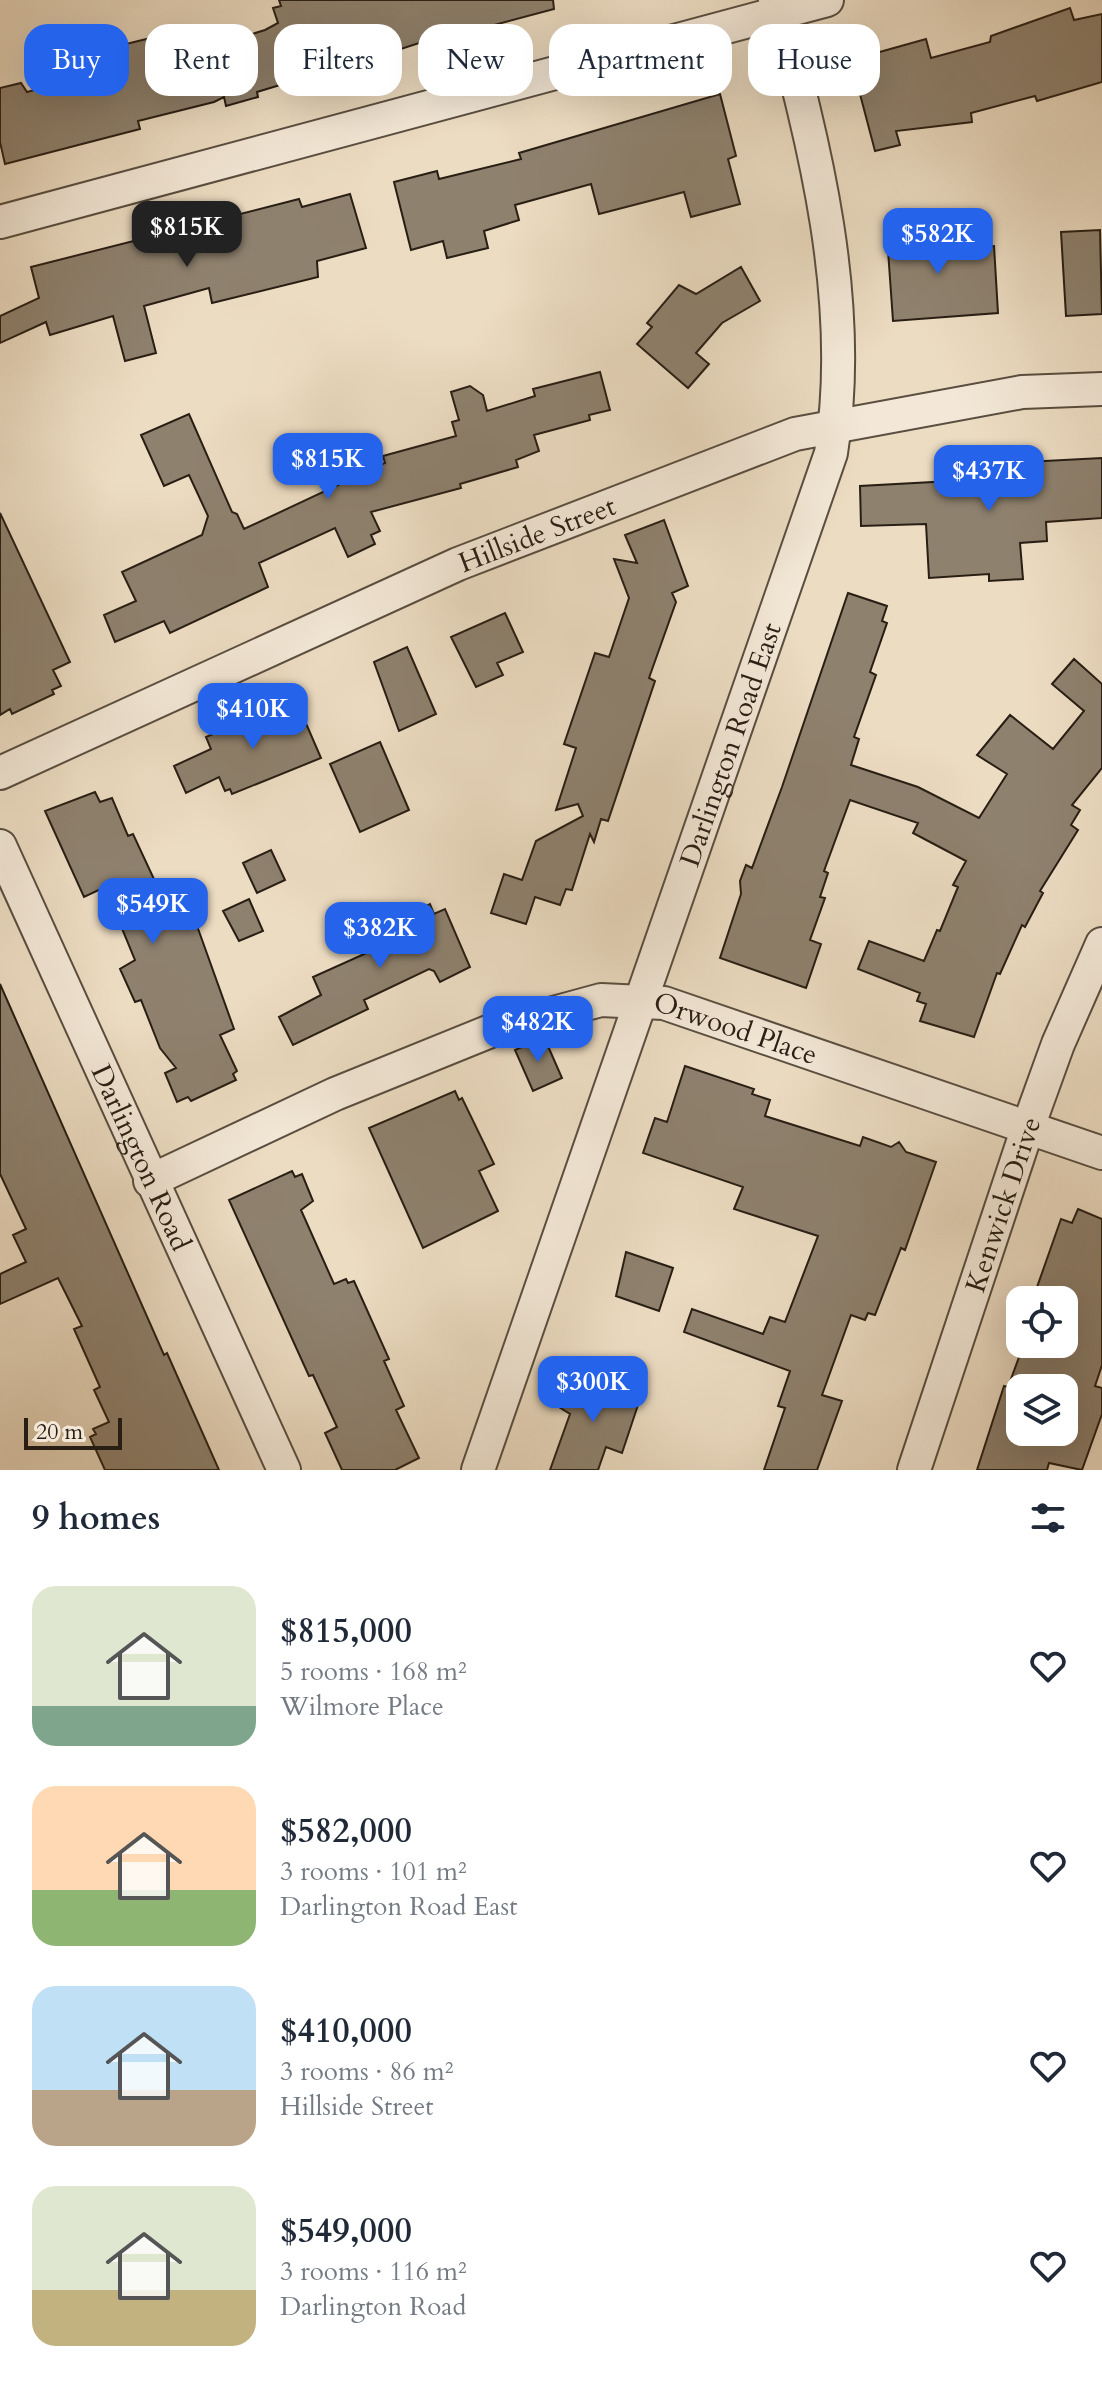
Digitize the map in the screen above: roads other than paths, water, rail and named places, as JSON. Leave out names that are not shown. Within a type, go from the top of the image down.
[{"type":"street","points":[[0,222],[493,93],[776,6],[827,0]]},
{"type":"street","name":"Darlington Road East","points":[[478,1470],[822,483],[836,425],[839,344],[828,238],[806,124],[776,6]]},
{"type":"street","name":"Hillside Street","points":[[0,773],[458,564],[795,434],[1022,392],[1102,389]]},
{"type":"street","name":"Darlington Road","points":[[0,846],[284,1470]]},
{"type":"street","name":"Kenwick Drive","points":[[914,1470],[1028,1127],[1058,1044],[1102,944]]},
{"type":"street","name":"Orwood Place","points":[[150,1181],[335,1094],[498,1028],[601,1000],[664,1003],[1102,1153]]}]
